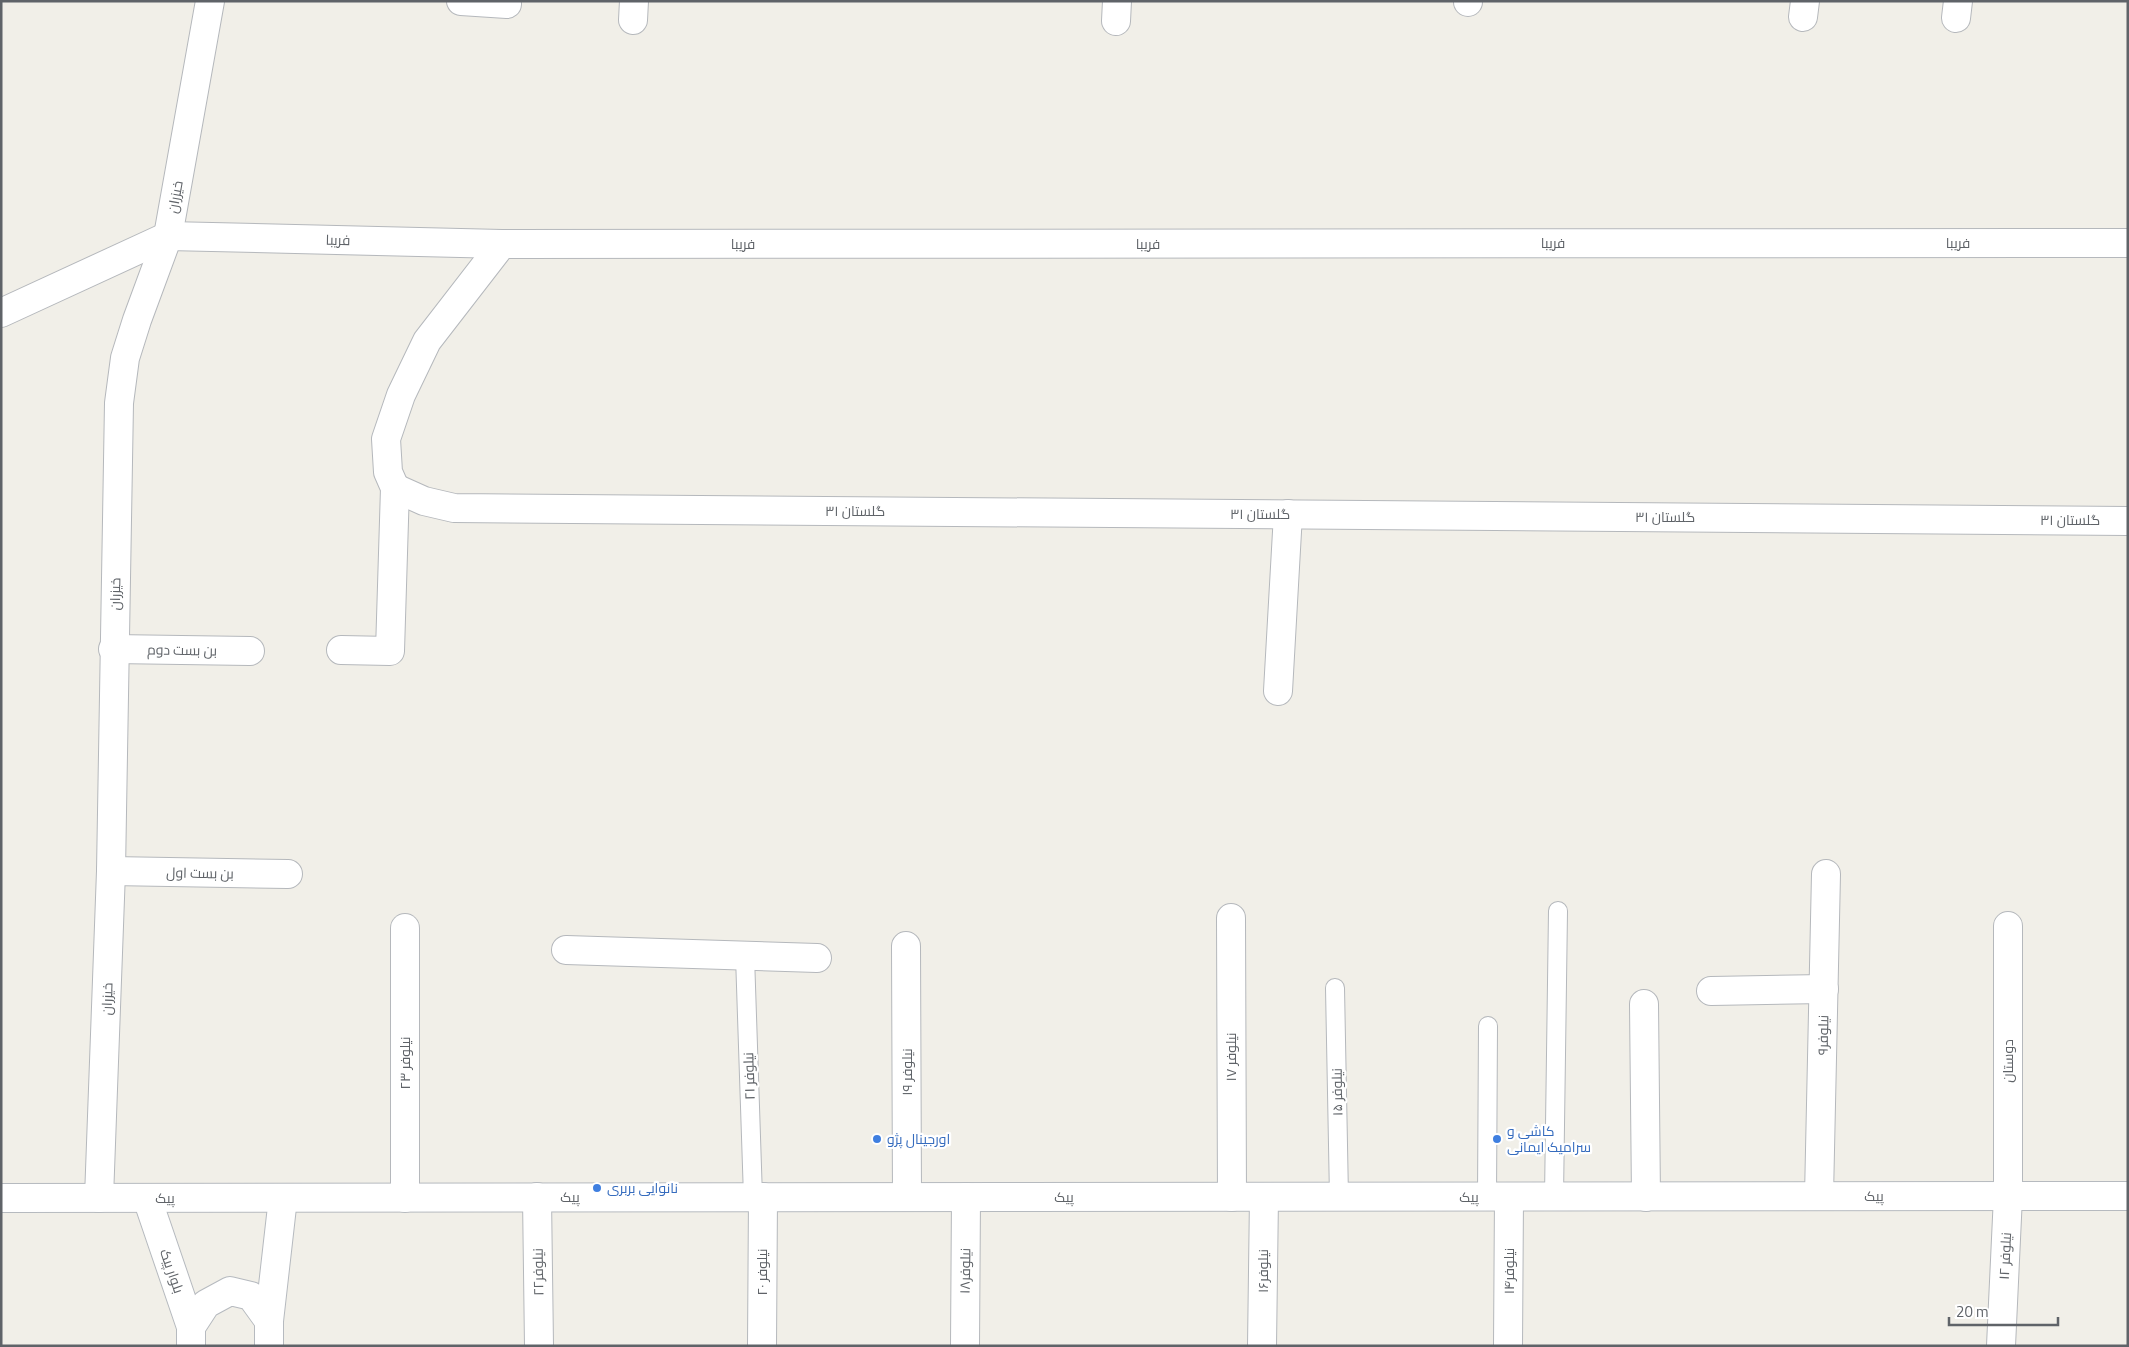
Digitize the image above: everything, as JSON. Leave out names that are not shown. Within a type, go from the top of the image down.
[{"type":"street","name":"خیزران","points":[[100,1198],[111,871],[113,649],[119,403],[125,358],[134,327],[168,236],[210,1]]},
{"type":"street","points":[[461,1],[507,4]]},
{"type":"street","name":"فریبا","points":[[168,236],[502,244],[2128,243]]},
{"type":"street","points":[[1,312],[168,236]]},
{"type":"street","points":[[341,650],[390,651],[395,488],[388,472],[386,439],[402,395],[428,341],[502,244]]},
{"type":"street","name":"گلستان ۳۱","points":[[395,488],[424,501],[454,508],[2128,521]]},
{"type":"street","points":[[1278,691],[1288,514]]},
{"type":"street","name":"بن بست دوم","points":[[113,649],[250,651]]},
{"type":"street","name":"بن بست اول","points":[[111,871],[288,874]]},
{"type":"street","name":"نیلوفر۹","points":[[1819,1196],[1826,874]]},
{"type":"street","name":"نیلوفر ۱۷","points":[[1230,918],[1232,1197]]},
{"type":"street","name":"دوستان","points":[[2008,926],[2008,1196]]},
{"type":"street","name":"نیلوفر ۲۳","points":[[405,928],[405,1198]]},
{"type":"street","name":"نیلوفر ۱۹","points":[[906,946],[907,1197]]},
{"type":"street","points":[[566,950],[817,958]]},
{"type":"street","points":[[1711,991],[1824,988]]},
{"type":"street","points":[[1644,1004],[1646,1197]]},
{"type":"street","name":"نیلوفر ۱۲","points":[[2001,1346],[2008,1196]]},
{"type":"street","name":"پیک","points":[[1,1198],[2128,1196]]},
{"type":"street","name":"نیلوفر ۲۰","points":[[758,1197],[762,1346]]},
{"type":"street","name":"نیلوفر۱۸","points":[[965,1346],[966,1197]]},
{"type":"street","name":"نیلوفر۱۶","points":[[1262,1346],[1264,1197]]},
{"type":"street","name":"نیلوفر۱۴","points":[[1498,1197],[1508,1346]]},
{"type":"street","name":"بلوار پیک","points":[[147,1198],[191,1336]]},
{"type":"street","points":[[269,1334],[283,1198]]},
{"type":"street","name":"نیلوفر۲۲","points":[[537,1198],[538,1346]]},
{"type":"street","points":[[191,1336],[206,1304],[230,1291],[251,1296],[269,1334]]},
{"type":"lane","points":[[1554,1197],[1558,911]]},
{"type":"lane","name":"نیلوفر ۲۱","points":[[746,956],[758,1197]]},
{"type":"lane","name":"نیلوفر ۱۵","points":[[1335,988],[1338,1197]]},
{"type":"lane","points":[[1488,1026],[1498,1197]]},
{"type":"place","name":"اورجینال پژو","points":[[877,1139]]},
{"type":"place","name":"کاشی و سرامیک ایمانی","points":[[1497,1139]]},
{"type":"place","name":"نانوایی بربری","points":[[597,1188]]}]
